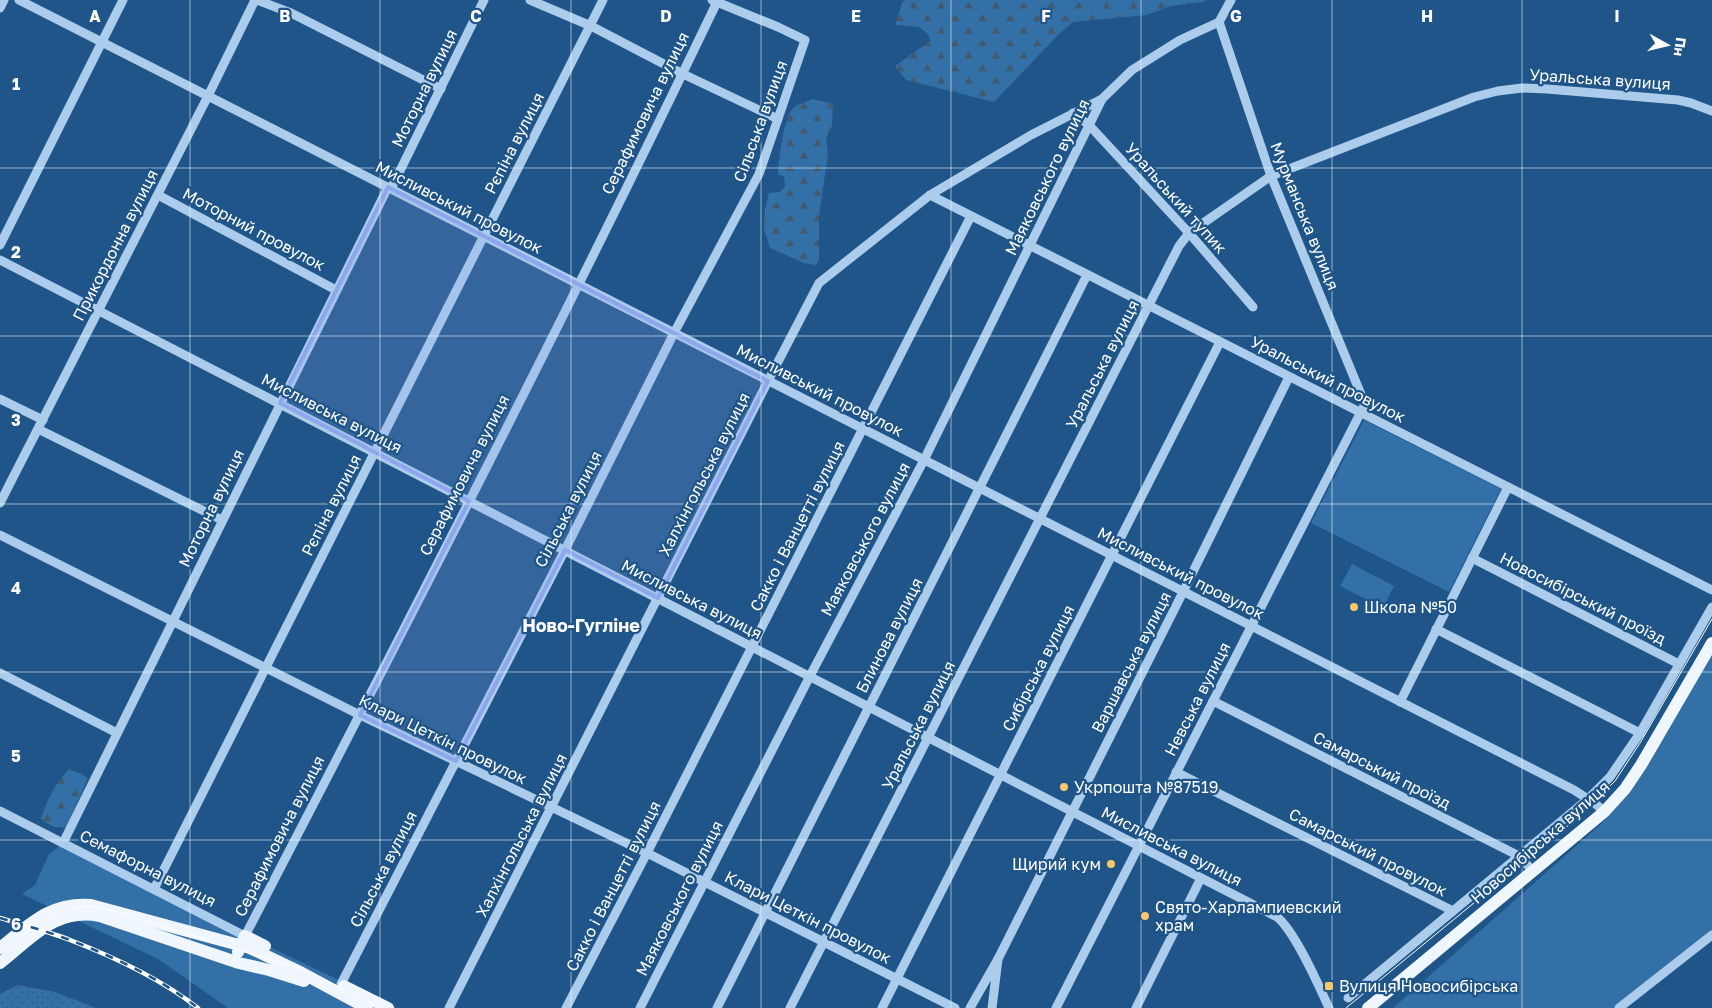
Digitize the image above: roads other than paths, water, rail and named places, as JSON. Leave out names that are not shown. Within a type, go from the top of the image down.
[{"type":"main road","name":"Новосибірська вулиця","points":[[1368,1008],[1604,812],[1625,789],[1641,765],[1712,643]]},
{"type":"main road","points":[[0,948],[46,913],[69,905],[81,904],[102,907],[243,940]]},
{"type":"main road","name":"Семафорна вулиця","points":[[0,963],[53,922],[81,913],[100,916],[234,961],[308,982],[363,1006]]},
{"type":"main road","name":"Серафимовича вулиця","points":[[234,961],[243,940]]},
{"type":"main road","name":"Семафорна вулиця","points":[[243,940],[341,984],[388,1008]]},
{"type":"main road","name":"Семафорна вулиця","points":[[243,940],[260,952],[363,1006]]},
{"type":"street","points":[[0,8],[4,0]]},
{"type":"street","name":"Мисливський провулок","points":[[19,0],[1574,790],[1604,812]]},
{"type":"street","points":[[0,245],[123,0]]},
{"type":"street","points":[[256,0],[291,13],[441,89]]},
{"type":"street","name":"Прикордонна вулиця","points":[[0,504],[256,0]]},
{"type":"street","name":"Моторна вулиця","points":[[63,843],[336,290],[441,89],[484,0]]},
{"type":"street","points":[[530,0],[590,26],[683,74],[778,119]]},
{"type":"street","name":"Рєпіна вулиця","points":[[154,889],[603,0]]},
{"type":"street","points":[[1218,22],[1231,0]]},
{"type":"street","name":"Сільська вулиця","points":[[341,984],[565,550],[674,333],[759,174],[805,40],[715,1]]},
{"type":"street","name":"Серафимовича вулиця","points":[[243,940],[469,501],[683,74],[715,1]]},
{"type":"street","name":"Маяковського вулиця","points":[[640,1008],[810,676],[924,460],[1102,99],[1132,70],[1180,40],[1218,22]]},
{"type":"street","name":"Мурманська вулиця","points":[[1218,22],[1271,176],[1371,418]]},
{"type":"street","name":"Уральська вулиця","points":[[790,1008],[1148,306],[1179,246],[1189,233],[1271,176],[1474,97],[1498,91],[1522,88],[1547,89],[1668,99],[1691,103],[1712,111]]},
{"type":"street","name":"Халхінгольська вулиця","points":[[450,1008],[819,283],[930,195],[1031,135],[1102,99]]},
{"type":"street","name":"Уральський тупик","points":[[1072,113],[1089,125],[1189,233],[1253,307]]},
{"type":"street","name":"Моторний провулок","points":[[158,195],[336,290]]},
{"type":"street","name":"Уральський провулок","points":[[930,195],[1712,590]]},
{"type":"street","name":"Сакко і Ванцетті вулиця","points":[[566,1008],[648,853],[971,216]]},
{"type":"street","name":"Мисливська вулиця","points":[[0,260],[752,646],[1282,921],[1310,966],[1329,1008]]},
{"type":"street","name":"Блинова вулиця","points":[[717,1008],[1087,275]]},
{"type":"street","name":"Сибірська вулиця","points":[[882,1008],[1220,342]]},
{"type":"street","name":"Варшавська вулиця","points":[[970,1008],[998,959],[1184,592],[1289,377]]},
{"type":"street","points":[[0,399],[40,425],[222,520]]},
{"type":"street","name":"Невська вулиця","points":[[1056,1008],[1365,404]]},
{"type":"street","points":[[1400,702],[1508,487]]},
{"type":"street","name":"Клари Цеткін провулок","points":[[0,535],[360,715],[648,853],[955,1008]]},
{"type":"street","name":"Новосибірський проїзд","points":[[1472,558],[1679,664]]},
{"type":"street","name":"Новосибірська вулиця","points":[[1453,911],[1588,799],[1610,777],[1640,733],[1712,607]]},
{"type":"street","points":[[1436,629],[1640,733]]},
{"type":"street","points":[[0,673],[117,733]]},
{"type":"street","name":"Самарський проїзд","points":[[1213,701],[1519,856],[1533,871]]},
{"type":"street","name":"Самарський провулок","points":[[1176,772],[1453,911],[1348,998]]},
{"type":"street","name":"Семафорна вулиця","points":[[0,811],[154,889],[243,940]]},
{"type":"street","points":[[1136,1008],[1201,878]]},
{"type":"street","points":[[1619,1008],[1712,935]]},
{"type":"street","name":"Варшавська вулиця","points":[[992,1008],[998,959]]},
{"type":"tram line","points":[[1346,1008],[1581,815],[1615,781],[1640,743],[1712,619]]},
{"type":"tram line","points":[[0,954],[35,926],[59,912],[72,908],[103,908],[302,969],[381,1008]]},
{"type":"railway","points":[[0,918],[44,931],[103,954],[153,978],[198,1008]]},
{"type":"place","name":"Школа №50","points":[[1354,607]]},
{"type":"place","name":"Укрпошта №87519","points":[[1064,787]]},
{"type":"place","name":"Щирий кум","points":[[1111,864]]},
{"type":"place","name":"Свято-Харлампиевский храм","points":[[1145,916]]},
{"type":"place","name":"Вулиця Новосибірська","points":[[1329,986]]},
{"type":"district","name":"Ново-Гугліне","points":[[581,625]]}]
